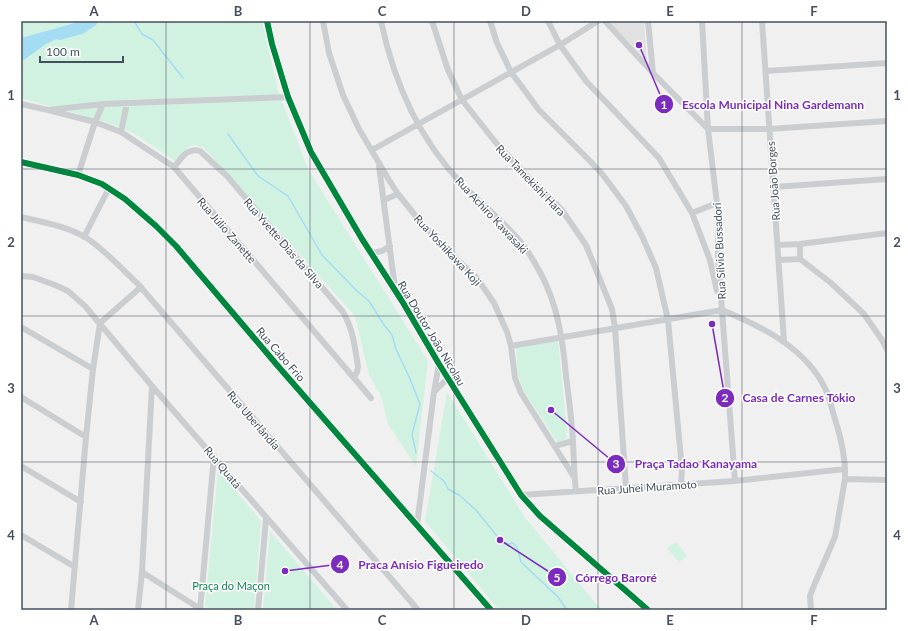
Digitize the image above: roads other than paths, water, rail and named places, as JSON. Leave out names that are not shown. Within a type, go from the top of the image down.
[{"type":"street","name":"Rua Doutor João Nicolau","points":[[267,21],[272,44],[288,97],[310,152],[439,364],[521,495],[540,516],[648,610]]},
{"type":"street","name":"Rua Yoshikawa Koji","points":[[322,21],[329,53],[343,95],[359,129],[398,194],[419,220],[450,253],[477,278],[494,303],[506,332],[510,346],[515,378],[521,393],[574,477]]},
{"type":"street","name":"Rua Achiro Kawasaki","points":[[381,21],[387,52],[417,124],[439,157],[462,183],[524,246],[542,275],[554,303],[562,337],[573,442],[576,491]]},
{"type":"street","name":"Rua Tamekishi Hara","points":[[432,21],[448,70],[462,100],[497,144],[562,210],[586,245],[612,309],[615,328],[626,488]]},
{"type":"street","points":[[490,21],[497,43],[511,72],[539,110],[603,175],[626,206],[642,236],[656,268],[668,320],[682,469],[681,484]]},
{"type":"street","points":[[548,21],[560,45],[586,81],[659,158],[692,213],[710,260],[722,310]]},
{"type":"street","points":[[372,150],[560,45],[598,21]]},
{"type":"street","points":[[605,21],[652,73],[708,129],[770,129],[887,121]]},
{"type":"street","points":[[648,21],[652,73]]},
{"type":"street","name":"Rua Sílvio Bussadori","points":[[702,21],[708,129],[718,212],[718,258],[735,481]]},
{"type":"street","name":"Rua João Borges","points":[[762,21],[784,341]]},
{"type":"street","points":[[766,71],[887,63]]},
{"type":"street","points":[[48,110],[103,104],[288,97]]},
{"type":"street","points":[[121,132],[127,103]]},
{"type":"street","name":"Rua Júlio Zanette","points":[[21,104],[95,122],[121,132],[174,167],[372,398]]},
{"type":"street","points":[[78,175],[95,122],[103,104]]},
{"type":"street","name":"Rua Yvette Dias da Silva","points":[[174,167],[188,151],[194,149],[200,151],[232,182],[343,312],[349,321],[358,367],[354,377]]},
{"type":"street","name":"Rua Cabo Frio","points":[[21,162],[78,175],[109,188],[125,199],[156,226],[176,246],[277,365],[491,610]]},
{"type":"street","points":[[379,162],[395,290]]},
{"type":"street","points":[[774,187],[887,179]]},
{"type":"street","points":[[84,237],[109,188]]},
{"type":"street","points":[[384,200],[398,194]]},
{"type":"street","points":[[692,213],[717,203]]},
{"type":"street","name":"Rua Uberlândia","points":[[21,217],[55,226],[84,237],[113,260],[141,287],[418,610]]},
{"type":"street","points":[[778,245],[886,235]]},
{"type":"street","points":[[800,244],[800,259]]},
{"type":"street","points":[[372,253],[382,251],[390,246]]},
{"type":"street","points":[[710,260],[718,258]]},
{"type":"street","points":[[779,260],[800,259],[831,283],[864,314],[887,350]]},
{"type":"street","name":"Rua Quatá","points":[[21,276],[34,278],[68,291],[85,306],[266,519],[347,610]]},
{"type":"street","points":[[71,610],[86,437],[93,369],[100,323],[141,287]]},
{"type":"street","points":[[510,346],[722,310],[752,322],[784,341],[810,365],[826,390],[840,436],[845,470],[845,479],[835,537],[810,596],[811,610]]},
{"type":"street","points":[[21,327],[93,369]]},
{"type":"street","points":[[417,525],[439,364]]},
{"type":"street","points":[[434,392],[448,378]]},
{"type":"street","points":[[138,610],[142,572],[152,386]]},
{"type":"street","points":[[21,397],[86,437]]},
{"type":"street","points":[[555,446],[573,442]]},
{"type":"street","points":[[142,572],[201,610],[214,456]]},
{"type":"street","points":[[21,466],[80,502]]},
{"type":"street","name":"Rua Juhei Muramoto","points":[[521,495],[735,481],[845,470]]},
{"type":"street","points":[[845,479],[887,480]]},
{"type":"street","points":[[258,610],[266,519]]},
{"type":"street","points":[[21,535],[75,567]]},
{"type":"water","points":[[82,21],[95,21],[46,44],[21,62],[21,36],[25,37]]},
{"type":"waterway","points":[[60,35],[81,29],[93,21]]},
{"type":"waterway","points":[[134,21],[142,34],[153,40],[183,78]]},
{"type":"waterway","points":[[228,134],[258,176],[288,196],[322,255],[357,291],[369,301],[392,335],[396,349],[420,404],[412,434],[416,453]]},
{"type":"waterway","points":[[431,471],[444,481],[448,489],[459,495],[476,510],[500,540],[508,544],[513,543],[517,547],[521,562],[558,597],[567,610]]},
{"type":"place","name":"Escola Municipal Nina Gardemann","points":[[639,45]]},
{"type":"place","name":"Casa de Carnes Tókio","points":[[712,324]]},
{"type":"place","name":"Praça Tadao Kanayama","points":[[551,410]]},
{"type":"place","name":"Córrego Baroré","points":[[500,540]]},
{"type":"place","name":"Praca Anísio Figueiredo","points":[[285,571]]},
{"type":"park label","name":"Praça do Maçon","points":[[231,585]]}]
